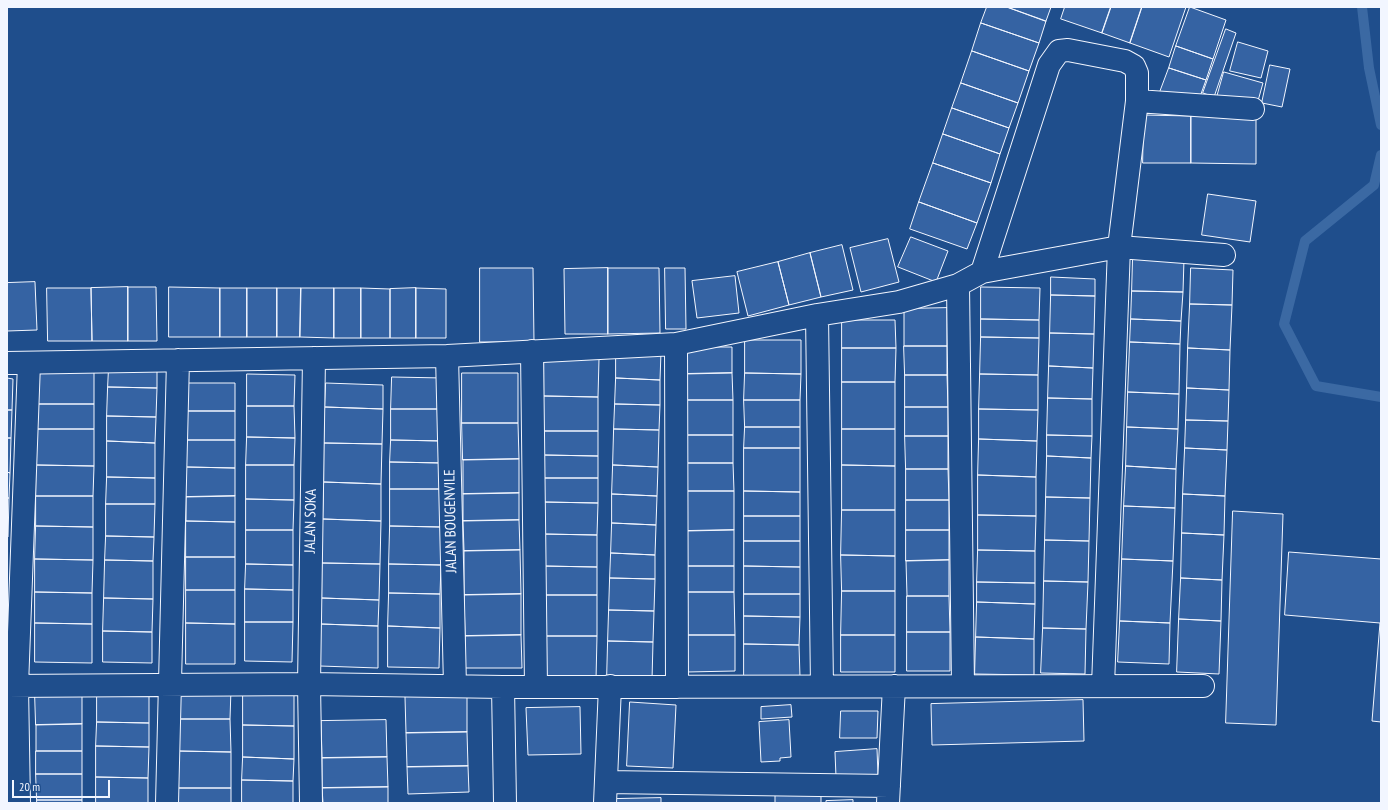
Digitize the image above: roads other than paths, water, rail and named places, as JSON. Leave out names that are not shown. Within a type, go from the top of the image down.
[{"type":"street","points":[[982,272],[1049,65],[1059,51],[1068,50],[1125,60],[1134,66],[1137,73],[1138,101],[1119,247],[1103,686]]},
{"type":"street","points":[[1138,101],[1253,109]]},
{"type":"street","points":[[7,363],[447,356],[676,344],[817,315],[899,302],[958,285],[982,272],[1119,247],[1224,255]]},
{"type":"street","points":[[958,285],[963,686]]},
{"type":"street","points":[[817,315],[822,686]]},
{"type":"street","points":[[676,344],[677,687]]},
{"type":"street","points":[[532,351],[536,687]]},
{"type":"street","name":"JALAN BOUGENVILE","points":[[447,356],[455,686]]},
{"type":"street","name":"JALAN SOKA","points":[[311,803],[309,684],[314,358]]},
{"type":"street","points":[[167,803],[178,360]]},
{"type":"street","points":[[19,803],[12,686],[30,363]]},
{"type":"street","points":[[12,686],[309,684],[503,687],[1203,686]]},
{"type":"street","points":[[605,803],[610,686]]},
{"type":"street","points":[[606,782],[889,794],[894,686]]},
{"type":"street","points":[[503,687],[505,803]]},
{"type":"waterway","points":[[1362,7],[1369,68],[1381,125]]},
{"type":"waterway","points":[[1381,155],[1374,185],[1305,241],[1284,324],[1316,386],[1381,397]]}]
